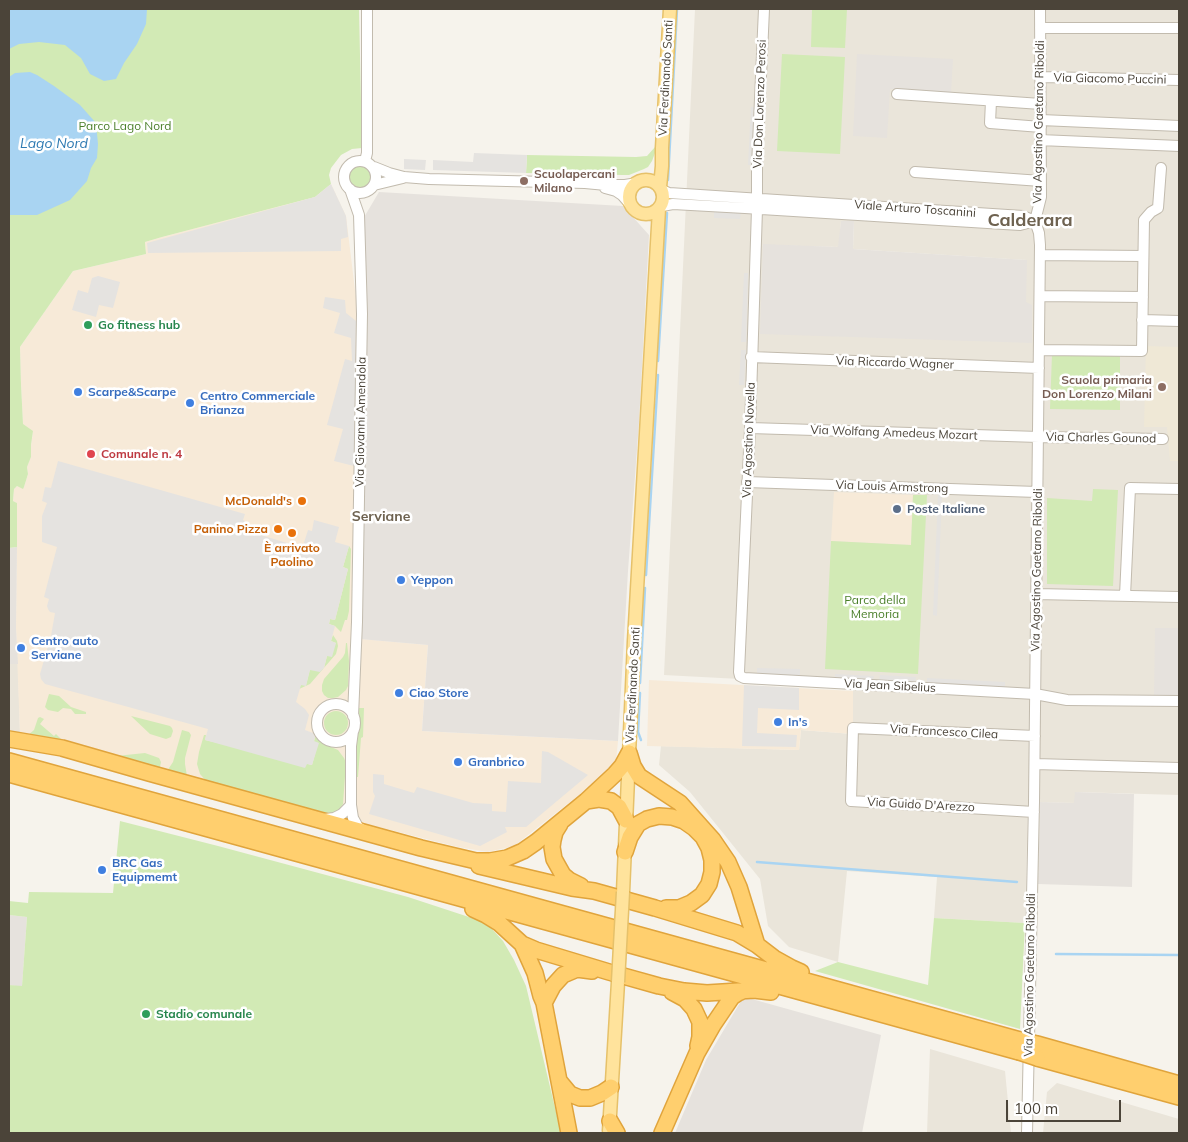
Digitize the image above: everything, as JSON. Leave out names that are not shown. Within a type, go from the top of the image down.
[{"type":"highway","points":[[9,739],[62,748],[496,870],[572,888],[594,891],[655,908],[736,934],[792,968],[877,1000]]},
{"type":"highway","points":[[421,848],[476,861],[507,858],[523,852],[586,801],[619,770],[630,753]]},
{"type":"highway","points":[[630,753],[633,766],[639,776],[680,803],[714,840],[728,862],[739,887],[757,945]]},
{"type":"highway","points":[[9,761],[877,1000],[1019,1046]]},
{"type":"highway","points":[[9,774],[820,998],[1179,1084]]},
{"type":"highway","points":[[586,801],[600,799],[611,802],[619,807],[626,820]]},
{"type":"highway","points":[[625,852],[630,837],[638,824],[659,816],[672,817],[684,821],[703,837],[709,848],[712,872],[709,884],[702,895],[691,903],[679,908],[655,908]]},
{"type":"highway","points":[[561,823],[555,832],[552,847],[557,867],[569,880],[594,891]]},
{"type":"highway","points":[[454,896],[461,904],[500,923],[522,944],[613,977]]},
{"type":"highway","points":[[522,944],[535,973],[544,1002],[569,1133]]},
{"type":"highway","points":[[544,1002],[553,986],[563,975],[577,970],[684,991],[707,993],[747,990],[767,991],[807,1001],[820,998]]},
{"type":"highway","points":[[660,986],[681,996],[694,1009],[700,1022],[697,1053]]},
{"type":"highway","points":[[662,1133],[697,1053],[727,1002],[738,993],[747,990]]},
{"type":"highway","points":[[1037,1051],[1137,1085],[1179,1097]]},
{"type":"highway","points":[[560,1082],[570,1094],[580,1098],[590,1098],[611,1087]]},
{"type":"highway","points":[[1137,1085],[1149,1098],[1179,1108]]},
{"type":"main road","name":"Via Ferdinando Santi","points":[[661,188],[670,9]]},
{"type":"main road","name":"Via Ferdinando Santi","points":[[640,181],[650,176],[662,148]]},
{"type":"main road","points":[[643,215],[651,214],[660,207],[664,196],[661,188],[654,182],[640,181],[630,190],[629,203],[634,211],[643,215],[652,225],[657,236]]},
{"type":"main road","name":"Via Ferdinando Santi","points":[[612,1129],[613,977],[623,892],[634,650],[660,207]]},
{"type":"street","points":[[365,161],[367,152],[367,9]]},
{"type":"street","name":"Via Don Lorenzo Perosi","points":[[757,204],[764,9]]},
{"type":"street","name":"Via Agostino Gaetano Riboldi","points":[[1027,1133],[1035,764],[1039,437],[1040,255],[1039,233],[1034,221],[1041,197],[1040,140],[1043,77],[1040,9]]},
{"type":"street","points":[[1040,28],[1179,28]]},
{"type":"street","name":"Via Giacomo Puccini","points":[[1043,77],[1179,80]]},
{"type":"street","points":[[897,94],[1041,104]]},
{"type":"street","points":[[991,101],[990,123],[1179,126]]},
{"type":"street","points":[[1040,140],[1179,146]]},
{"type":"street","points":[[404,177],[360,193],[350,190],[344,182],[346,167],[354,161],[365,161],[374,167],[404,177],[429,179],[606,185],[625,185],[640,181]]},
{"type":"street","points":[[372,188],[376,178],[374,167]]},
{"type":"street","points":[[1039,350],[1142,351],[1144,220],[1151,212],[1158,208],[1161,168]]},
{"type":"street","points":[[915,172],[1040,181]]},
{"type":"street","points":[[585,183],[616,191],[629,203]]},
{"type":"street","name":"Via Giovanni Amendola","points":[[359,215],[372,188]]},
{"type":"street","name":"Viale Arturo Toscanini","points":[[661,188],[669,193],[757,204]]},
{"type":"street","name":"Via Giovanni Amendola","points":[[350,190],[359,215],[362,326],[357,613],[353,716]]},
{"type":"street","name":"Viale Arturo Toscanini","points":[[660,207],[673,204],[757,204],[1023,216],[1034,221]]},
{"type":"street","name":"Via Agostino Novella","points":[[744,678],[740,676],[739,672],[750,428],[757,204]]},
{"type":"street","points":[[1040,255],[1142,256]]},
{"type":"street","points":[[1040,296],[1143,297]]},
{"type":"street","points":[[1142,320],[1179,321]]},
{"type":"street","name":"Via Riccardo Wagner","points":[[751,357],[1039,368]]},
{"type":"street","name":"Via Wolfang Amedeus Mozart","points":[[750,428],[1039,437]]},
{"type":"street","name":"Via Charles Gounod","points":[[1039,437],[1163,439]]},
{"type":"street","name":"Via Louis Armstrong","points":[[747,482],[1037,492]]},
{"type":"street","points":[[1125,596],[1130,488],[1179,489]]},
{"type":"street","points":[[1036,594],[1179,597]]},
{"type":"street","name":"Via Jean Sibelius","points":[[744,678],[1036,694],[1067,700],[1179,701]]},
{"type":"street","points":[[353,731],[346,739],[335,742],[321,735],[317,722],[324,708],[345,701],[354,690]]},
{"type":"street","points":[[340,704],[349,709],[355,722],[351,764],[351,805],[353,818],[358,827],[366,833]]},
{"type":"street","name":"Via Francesco Cilea","points":[[853,728],[1035,736]]},
{"type":"street","name":"Via Guido D'Arezzo","points":[[853,728],[851,801],[1034,812]]},
{"type":"street","points":[[335,742],[351,764]]},
{"type":"street","points":[[1035,764],[1179,768]]},
{"type":"street","points":[[318,820],[334,818],[342,814],[351,805]]},
{"type":"shaded area","points":[[695,9],[1179,9],[1179,795],[1075,792],[1075,803],[1028,802],[1025,923],[934,918],[937,877],[847,871],[838,962],[789,947],[768,926],[760,879],[690,792],[659,765],[661,746],[799,750],[801,730],[853,734],[853,685],[664,675]],"holes":[[[841,221],[854,222],[853,249],[1026,260],[1026,302],[762,245],[839,247]]]},
{"type":"shaded area","points":[[857,54],[953,59],[951,93],[890,89],[887,138],[853,136]]},
{"type":"shaded area","points":[[751,107],[756,107],[752,165],[748,165]]},
{"type":"shaded area","points":[[474,153],[527,155],[526,173],[433,170],[433,160],[473,162]]},
{"type":"shaded area","points":[[404,159],[426,160],[425,170],[404,169]]},
{"type":"shaded area","name":"Centro Commerciale Brianza","points":[[331,184],[346,216],[359,323],[351,638],[428,645],[422,731],[618,741],[616,761],[603,776],[514,846],[488,852],[458,847],[140,767],[20,733],[16,628],[17,503],[13,501],[14,489],[17,486],[24,488],[28,474],[27,467],[31,457],[33,432],[23,425],[20,347],[73,271],[146,254],[145,242],[315,197]]},
{"type":"shaded area","points":[[331,184],[346,216],[348,237],[341,239],[341,251],[148,253],[147,243],[315,197]]},
{"type":"shaded area","points":[[379,192],[623,206],[649,235],[618,741],[422,731],[428,645],[360,639],[363,219]]},
{"type":"shaded area","points":[[714,210],[741,211],[740,219],[714,218]]},
{"type":"shaded area","points":[[841,221],[854,221],[853,249],[1027,260],[1026,302],[1032,305],[1032,343],[760,334],[763,244],[838,247]]},
{"type":"shaded area","points":[[744,273],[748,273],[746,342],[741,342]]},
{"type":"shaded area","points":[[98,276],[120,282],[113,308],[99,305],[96,317],[72,310],[78,290],[88,293],[92,278]]},
{"type":"shaded area","points":[[325,297],[345,300],[346,313],[356,321],[354,466],[334,461],[343,429],[327,425],[345,359],[352,361],[351,338],[334,333],[340,313],[323,308]]},
{"type":"shaded area","name":"Scuola primaria Don Lorenzo Milani","points":[[1146,346],[1179,347],[1179,461],[1170,461],[1167,427],[1144,427]]},
{"type":"shaded area","points":[[741,350],[746,350],[744,385],[739,385]]},
{"type":"shaded area","points":[[58,461],[245,514],[243,520],[247,523],[251,532],[300,547],[303,546],[308,530],[312,531],[314,520],[339,527],[335,542],[349,546],[343,567],[348,569],[335,620],[330,619],[329,624],[335,626],[331,641],[336,643],[332,657],[327,656],[324,668],[320,672],[310,670],[306,686],[301,685],[296,702],[309,715],[305,730],[313,733],[314,741],[319,743],[312,765],[307,764],[305,768],[205,740],[208,729],[45,684],[40,674],[51,636],[55,613],[50,612],[47,606],[49,599],[44,597],[57,547],[42,542],[42,516],[47,503],[42,501],[45,487],[51,488]]},
{"type":"shaded area","points":[[834,492],[913,495],[911,545],[831,541]]},
{"type":"shaded area","points":[[938,495],[942,495],[937,616],[933,615]]},
{"type":"shaded area","points":[[17,547],[16,628],[18,664],[9,664],[9,548]]},
{"type":"shaded area","points":[[1155,628],[1179,628],[1179,698],[1154,698]]},
{"type":"shaded area","points":[[9,664],[18,664],[20,733],[9,731]]},
{"type":"shaded area","points":[[757,668],[800,669],[800,676],[757,674]]},
{"type":"shaded area","points":[[835,674],[874,676],[873,680],[835,678]]},
{"type":"shaded area","points":[[880,675],[916,677],[915,683],[879,681]]},
{"type":"shaded area","points":[[927,678],[1005,682],[1005,688],[927,684]]},
{"type":"shaded area","points":[[649,680],[853,691],[853,734],[801,730],[799,750],[647,746]]},
{"type":"shaded area","points":[[744,685],[799,688],[799,710],[758,708],[757,733],[797,735],[796,747],[742,746]]},
{"type":"shaded area","points":[[542,751],[548,752],[588,775],[526,827],[505,827],[507,832],[480,846],[369,814],[375,796],[373,792],[373,774],[384,775],[384,784],[414,793],[417,787],[473,803],[492,804],[492,811],[506,812],[508,781],[541,783]]},
{"type":"shaded area","points":[[1075,792],[1134,794],[1132,887],[1038,884],[1040,802],[1074,803]]},
{"type":"shaded area","points":[[9,915],[27,917],[22,987],[9,985]]},
{"type":"shaded area","points":[[748,998],[881,1035],[862,1133],[675,1133],[706,1060],[741,1001]]},
{"type":"shaded area","points":[[930,1049],[1005,1071],[1011,1133],[927,1133]]},
{"type":"shaded area","points":[[1057,1083],[1179,1119],[1179,1133],[1043,1133],[1047,1092]]},
{"type":"green space","name":"Parco Lago Nord","points":[[9,9],[359,9],[362,148],[352,149],[341,155],[331,168],[329,175],[331,184],[315,197],[145,242],[146,254],[73,271],[20,347],[23,424],[33,431],[31,457],[27,467],[28,474],[24,487],[23,489],[17,486],[14,489],[13,501],[17,503],[17,547],[9,548]]},
{"type":"green space","points":[[812,9],[847,9],[845,48],[811,47]]},
{"type":"green space","points":[[782,54],[845,57],[840,154],[777,151]]},
{"type":"green space","points":[[655,147],[655,153],[648,167],[629,175],[526,173],[527,155],[636,157],[647,156]]},
{"type":"green space","points":[[360,165],[368,169],[372,177],[368,185],[360,189],[352,185],[348,177],[352,169]]},
{"type":"green space","points":[[1052,354],[1120,356],[1120,410],[1050,409]]},
{"type":"green space","points":[[1093,489],[1118,490],[1113,586],[1047,584],[1047,498],[1092,501]]},
{"type":"green space","name":"Parco della Memoria","points":[[913,495],[927,495],[918,674],[825,669],[831,541],[911,545]]},
{"type":"green space","points":[[349,546],[351,549],[349,611],[341,632],[335,626],[329,624],[330,619],[335,620],[348,569],[343,567]]},
{"type":"green space","points":[[333,635],[338,646],[336,654],[324,668],[327,656],[336,643],[331,641]]},
{"type":"green space","points":[[346,643],[349,661],[348,686],[338,697],[328,698],[322,691],[322,685],[324,679],[343,657]]},
{"type":"green space","points":[[324,668],[310,684],[299,689],[301,684],[306,685],[310,669]]},
{"type":"green space","points":[[49,694],[59,696],[71,707],[86,712],[86,714],[75,714],[71,709],[63,708],[58,712],[48,710],[45,707]]},
{"type":"green space","points":[[359,708],[364,708],[363,737],[361,738],[357,777],[354,746],[358,732]]},
{"type":"green space","points":[[336,711],[344,715],[348,723],[344,731],[336,735],[328,731],[324,723],[328,715]]},
{"type":"green space","points":[[131,716],[170,726],[173,731],[171,737],[166,739],[150,734]]},
{"type":"green space","points":[[40,717],[44,719],[40,724],[62,740],[116,756],[145,753],[159,758],[161,762],[160,767],[157,769],[27,736],[34,730]]},
{"type":"green space","points":[[182,730],[189,732],[191,735],[185,758],[186,777],[167,771],[173,762]]},
{"type":"green space","points":[[204,735],[206,735],[205,740],[312,765],[318,743],[314,742],[315,737],[324,744],[338,750],[344,758],[346,763],[343,804],[338,811],[326,814],[292,804],[283,804],[207,782],[200,774],[197,764]]},
{"type":"green space","points":[[120,821],[408,897],[478,920],[491,928],[503,941],[526,986],[561,1133],[9,1133],[9,985],[22,986],[27,917],[9,915],[9,901],[28,903],[29,892],[113,893]]},
{"type":"green space","points":[[934,918],[1025,923],[1020,1029],[815,971],[838,962],[928,985]]},
{"type":"water","points":[[9,9],[147,9],[146,24],[137,44],[116,79],[104,81],[90,74],[81,58],[65,45],[39,42],[19,44],[9,49]]},
{"type":"water","name":"Lago Nord","points":[[30,72],[54,86],[80,105],[96,123],[97,158],[91,168],[87,181],[70,200],[37,215],[9,215],[9,77],[15,73]]},
{"type":"waterway","points":[[668,180],[677,9]]},
{"type":"waterway","points":[[658,361],[667,213]]},
{"type":"waterway","points":[[646,575],[658,375]]},
{"type":"waterway","points":[[640,683],[645,588]]},
{"type":"waterway","points":[[640,693],[638,732],[641,740]]},
{"type":"waterway","points":[[757,862],[1017,882]]},
{"type":"waterway","points":[[1056,954],[1179,955]]},
{"type":"place","name":"Scuolapercani Milano","points":[[524,181]]},
{"type":"place","name":"Go fitness hub","points":[[88,325]]},
{"type":"place","name":"Scuola primaria Don Lorenzo Milani","points":[[1162,387]]},
{"type":"place","name":"Scarpe&Scarpe","points":[[78,392]]},
{"type":"place","name":"Centro Commerciale Brianza","points":[[190,403]]},
{"type":"place","name":"Comunale n. 4","points":[[91,454]]},
{"type":"place","name":"McDonald's","points":[[302,501]]},
{"type":"place","name":"Poste Italiane","points":[[897,509]]},
{"type":"place","name":"Panino Pizza","points":[[278,529]]},
{"type":"place","name":"È arrivato Paolino","points":[[292,533]]},
{"type":"place","name":"Yeppon","points":[[401,580]]},
{"type":"place","name":"Centro auto Serviane","points":[[21,648]]},
{"type":"place","name":"Ciao Store","points":[[399,693]]},
{"type":"place","name":"In's","points":[[778,722]]},
{"type":"place","name":"Granbrico","points":[[458,762]]},
{"type":"place","name":"BRC Gas Equipmemt","points":[[102,870]]},
{"type":"place","name":"Stadio comunale","points":[[146,1014]]},
{"type":"district","name":"Calderara","points":[[1030,221]]},
{"type":"district","name":"Serviane","points":[[381,517]]}]
